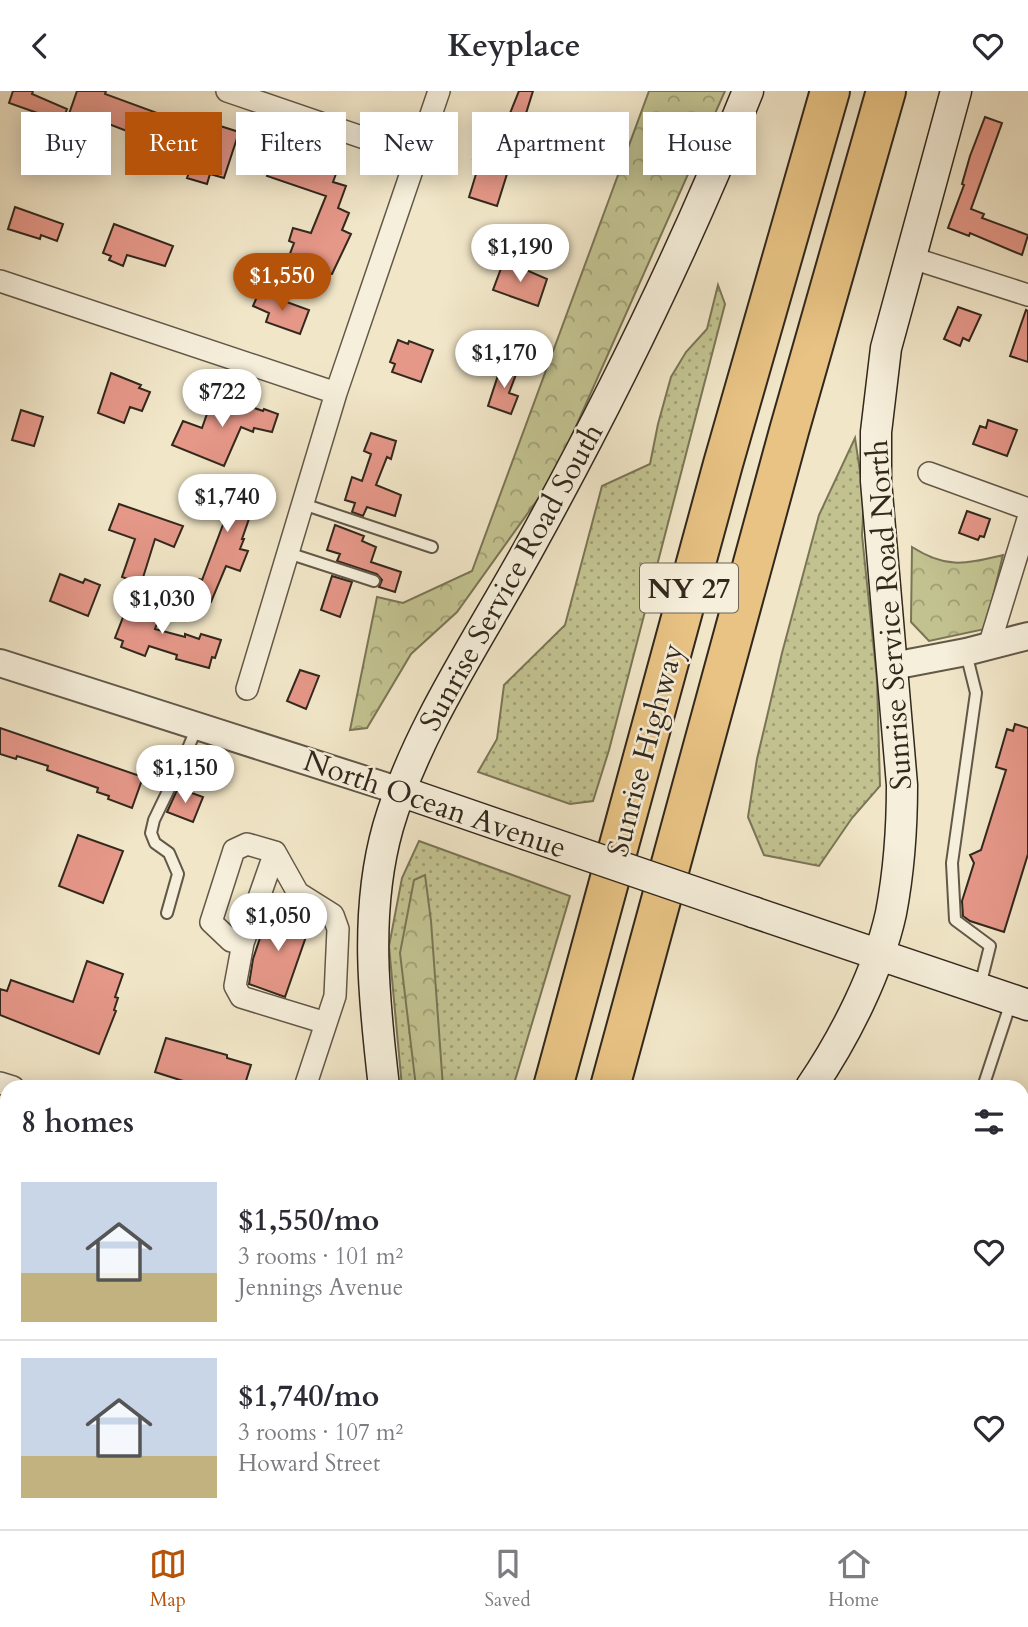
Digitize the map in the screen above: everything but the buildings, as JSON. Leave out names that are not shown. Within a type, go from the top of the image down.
[{"type":"highway","name":"Sunrise Highway","points":[[554,1080],[723,464],[830,91]]},
{"type":"highway","name":"Sunrise Highway","points":[[612,1080],[796,404],[886,91]]},
{"type":"main road","name":"Sunrise Service Road South","points":[[383,1080],[374,995],[374,923],[387,829],[400,791],[415,753],[517,571],[610,395],[697,212],[748,91]]},
{"type":"main road","name":"Sunrise Service Road North","points":[[815,1080],[840,1040],[863,992],[891,913],[902,831],[902,785],[876,481],[876,432],[886,348],[956,91]]},
{"type":"main road","name":"North Ocean Avenue","points":[[400,791],[1020,1002]]},
{"type":"street","points":[[226,91],[360,137]]},
{"type":"street","points":[[432,112],[439,91]]},
{"type":"street","points":[[247,689],[336,393],[411,175]]},
{"type":"street","points":[[909,257],[1028,295]]},
{"type":"street","points":[[0,281],[336,393]]},
{"type":"street","points":[[929,474],[1028,509]]},
{"type":"street","points":[[978,649],[1028,519]]},
{"type":"street","points":[[893,666],[1028,636]]},
{"type":"street","name":"North Ocean Avenue","points":[[0,663],[400,791]]},
{"type":"street","points":[[243,943],[231,941],[211,922],[234,850],[247,844],[275,852],[298,893],[333,915],[338,929],[335,996],[307,1080]]},
{"type":"street","points":[[275,852],[243,943],[235,986],[241,997],[326,1023]]},
{"type":"lane","points":[[303,504],[432,547]]},
{"type":"lane","points":[[288,553],[374,581]]},
{"type":"lane","points":[[978,649],[976,693],[952,863],[956,920],[990,946],[980,989]]},
{"type":"lane","points":[[167,913],[178,874],[169,853],[155,843],[151,833],[153,820],[197,725]]},
{"type":"lane","points":[[987,1080],[1020,1002]]},
{"type":"green space","points":[[649,91],[725,91],[716,112],[643,112],[643,175],[688,175],[553,478],[457,612],[411,654],[367,728],[350,730],[377,597],[403,603],[472,571],[618,175],[629,175],[629,145]]},
{"type":"green space","points":[[718,285],[725,304],[609,750],[593,801],[570,804],[478,772],[497,739],[504,685],[565,625],[602,486],[650,464],[671,377],[686,352],[707,329]]},
{"type":"green space","points":[[855,438],[864,498],[862,535],[877,680],[880,786],[852,818],[819,866],[764,855],[748,817],[757,759],[819,515]]},
{"type":"green space","points":[[912,547],[935,559],[956,563],[1003,555],[985,629],[929,641],[911,622]]},
{"type":"green space","points":[[419,841],[570,896],[515,1080],[401,1080],[389,946],[402,878]]},
{"type":"green space","points":[[425,875],[442,1080],[415,1080],[400,953],[414,880]]}]
